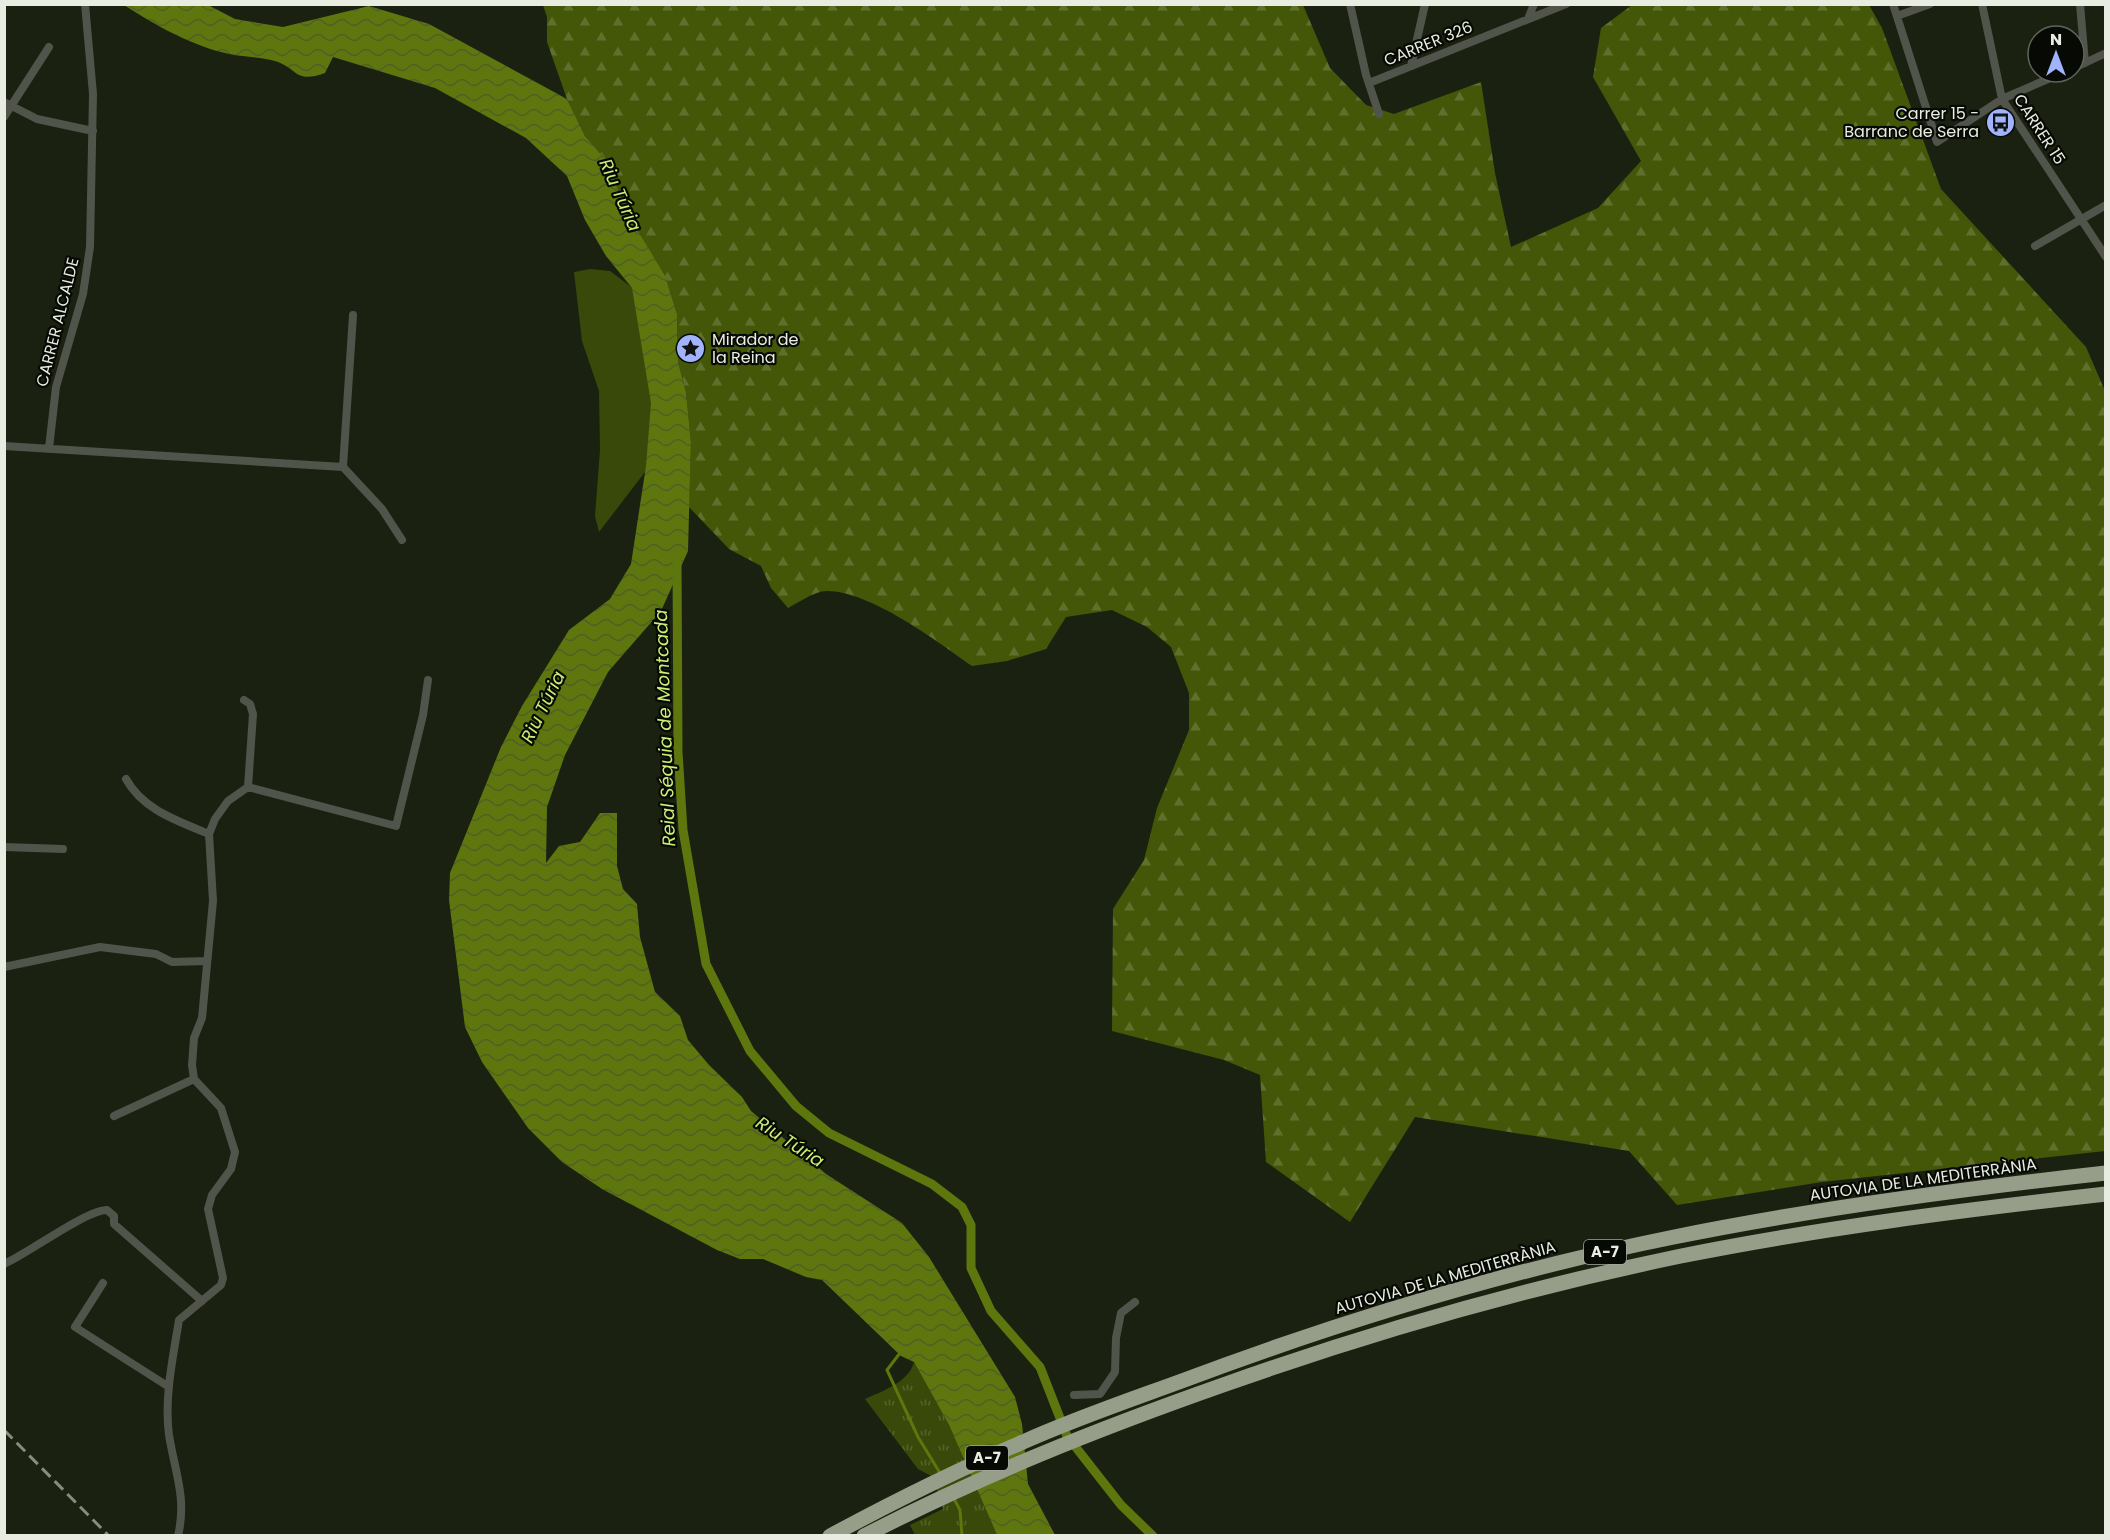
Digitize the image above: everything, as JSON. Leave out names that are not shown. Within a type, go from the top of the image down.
[{"type":"highway","name":"AUTOVIA DE LA MEDITERRÀNIA","points":[[833,1534],[922,1488],[1026,1440],[1276,1346],[1389,1309],[1551,1265],[1674,1237],[1812,1212],[2106,1173]]},
{"type":"highway","name":"A-7","points":[[864,1536],[1033,1455],[1147,1411],[1282,1364],[1405,1326],[1555,1285],[1680,1257],[1817,1232],[1942,1213],[2106,1194]]},
{"type":"street","name":"CARRER ALCALDE","points":[[49,448],[56,387],[88,272],[93,94],[85,4]]},
{"type":"street","points":[[1350,4],[1369,83],[1380,114]]},
{"type":"street","points":[[1411,66],[1425,4]]},
{"type":"street","points":[[1528,19],[1534,4]]},
{"type":"street","name":"CARRER 326","points":[[1369,83],[1566,4]]},
{"type":"street","points":[[1893,4],[1937,142],[2002,99],[2036,84]]},
{"type":"street","points":[[1897,16],[1930,4]]},
{"type":"street","name":"CARRER 15","points":[[1982,4],[2002,99],[2106,257]]},
{"type":"street","points":[[2080,4],[2082,24]]},
{"type":"street","points":[[4,117],[8,105],[49,47]]},
{"type":"street","points":[[2086,63],[2106,53]]},
{"type":"street","points":[[8,105],[48,122],[93,130]]},
{"type":"street","points":[[2035,246],[2106,205]]},
{"type":"street","points":[[343,467],[353,315]]},
{"type":"street","points":[[4,446],[343,467],[382,509],[402,540]]},
{"type":"street","points":[[178,1536],[183,1514],[180,1479],[169,1434],[169,1387],[179,1320],[221,1285],[223,1278],[208,1209],[212,1195],[231,1169],[235,1152],[221,1108],[194,1079],[192,1065],[194,1038],[202,1018],[213,902],[209,834],[215,819],[228,801],[248,787],[396,826],[423,716],[428,680]]},
{"type":"street","points":[[244,700],[250,704],[253,714],[248,787]]},
{"type":"street","points":[[126,779],[133,792],[151,807],[209,834]]},
{"type":"street","points":[[4,847],[63,849]]},
{"type":"street","points":[[4,967],[100,947],[156,954],[172,962],[207,961]]},
{"type":"street","points":[[114,1116],[194,1079]]},
{"type":"street","points":[[4,1264],[25,1255],[92,1213],[107,1210],[114,1216],[114,1224],[202,1301]]},
{"type":"street","points":[[103,1283],[75,1328],[169,1387]]},
{"type":"street","points":[[1074,1395],[1100,1394],[1115,1372],[1116,1338],[1121,1312],[1135,1302]]},
{"type":"green space","points":[[543,5],[1303,5],[1330,68],[1366,105],[1394,114],[1481,82],[1495,173],[1511,247],[1598,208],[1641,161],[1593,77],[1601,28],[1632,5],[1869,5],[1882,28],[1941,189],[2086,347],[2105,391],[2105,1151],[1822,1182],[1677,1205],[1629,1151],[1415,1117],[1350,1222],[1266,1162],[1260,1075],[1224,1060],[1112,1031],[1113,909],[1144,860],[1157,808],[1189,730],[1189,693],[1171,647],[1147,627],[1112,610],[1066,617],[1046,649],[1007,661],[972,666],[902,619],[862,599],[843,593],[822,592],[788,608],[771,588],[761,566],[729,549],[689,507],[691,442],[686,392],[678,362],[677,314],[665,277],[631,219],[605,159],[585,136],[567,99],[547,42],[547,17]]},
{"type":"green space","points":[[590,269],[610,271],[638,292],[654,364],[653,467],[645,472],[599,532],[595,516],[600,450],[599,391],[582,341],[574,272]]},
{"type":"green space","points":[[914,1362],[949,1425],[997,1535],[915,1535],[910,1525],[943,1509],[933,1477],[918,1469],[865,1399],[901,1380],[907,1375]]},
{"type":"water","name":"Riu Túria","points":[[124,5],[208,5],[235,19],[283,27],[369,6],[429,24],[567,99],[585,136],[605,159],[631,219],[665,276],[677,314],[678,362],[686,392],[691,442],[688,551],[661,611],[608,672],[565,755],[547,807],[546,863],[559,846],[580,842],[600,813],[617,813],[617,866],[623,889],[637,904],[640,937],[655,992],[680,1016],[688,1040],[709,1065],[742,1097],[751,1111],[826,1174],[902,1223],[929,1257],[1015,1397],[1022,1424],[1028,1484],[1055,1535],[997,1535],[949,1425],[914,1362],[901,1356],[822,1280],[806,1277],[763,1259],[740,1259],[717,1250],[602,1189],[562,1162],[528,1128],[482,1062],[465,1027],[449,900],[450,873],[501,747],[522,706],[569,630],[610,599],[631,564],[646,466],[651,403],[632,288],[606,256],[585,220],[567,176],[526,138],[435,88],[333,57],[325,73],[302,76],[275,61],[229,54],[201,46],[161,27]]},
{"type":"waterway","name":"Reial Séquia de Montcada","points":[[677,562],[678,752],[683,830],[706,964],[750,1051],[796,1106],[829,1133],[932,1184],[962,1207],[971,1225],[971,1268],[991,1311],[1040,1367],[1067,1436],[1121,1505],[1153,1536]]},
{"type":"waterway","points":[[900,1353],[887,1370],[918,1437],[940,1473]]},
{"type":"waterway","points":[[953,1497],[960,1510],[962,1536]]},
{"type":"railway","points":[[4,1430],[109,1536]]},
{"type":"place","name":"Carrer 15 - Barranc de Serra","points":[[2000,122]]},
{"type":"place","name":"Mirador de la Reina","points":[[691,348]]}]
